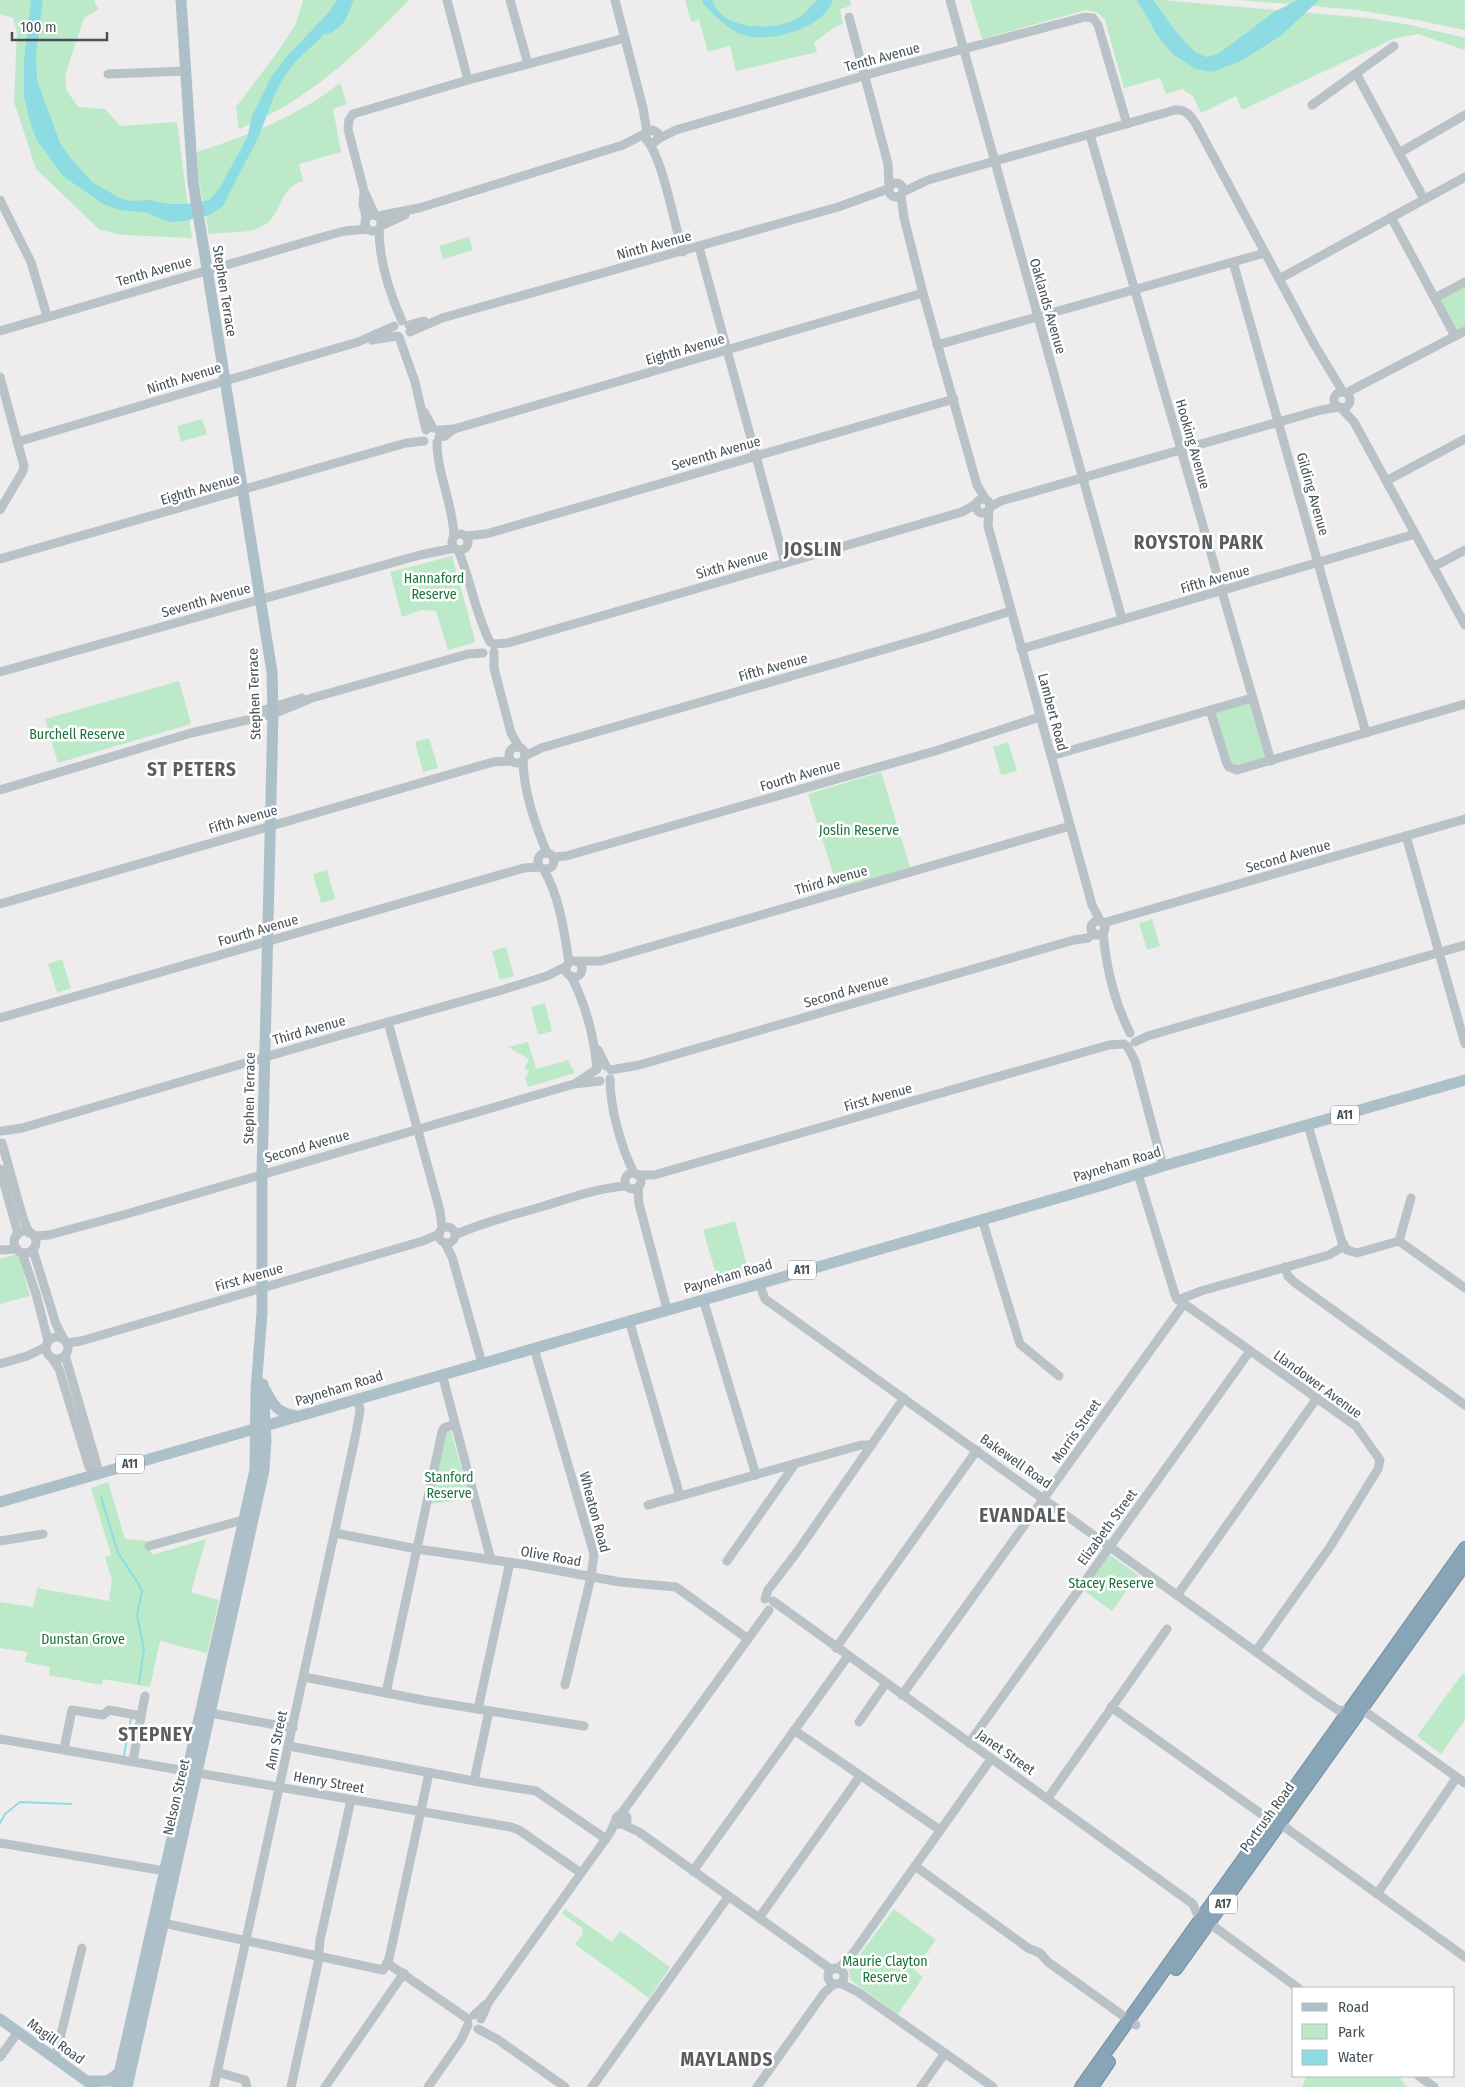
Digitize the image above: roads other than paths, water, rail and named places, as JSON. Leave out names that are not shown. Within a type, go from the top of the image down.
[{"type":"highway","name":"Portrush Road","points":[[1204,1922],[1211,1904],[1363,1710],[1461,1568],[1465,1548]]},
{"type":"highway","name":"Portrush Road","points":[[1081,2087],[1132,2023],[1276,1822],[1343,1715],[1461,1568]]},
{"type":"highway","points":[[1343,1715],[1363,1710],[1365,1688]]},
{"type":"highway","name":"Portrush Road","points":[[1092,2087],[1132,2023]]},
{"type":"main road","name":"Stephen Terrace","points":[[181,0],[193,182],[272,672],[262,1173],[262,1287],[256,1390],[261,1427]]},
{"type":"main road","name":"Payneham Road","points":[[0,1502],[1465,1080]]},
{"type":"main road","name":"Stephen Terrace","points":[[259,1363],[263,1386],[261,1427]]},
{"type":"main road","points":[[263,1386],[275,1407],[285,1414],[298,1416]]},
{"type":"main road","name":"Nelson Street","points":[[116,2087],[170,1872],[248,1520],[264,1470],[261,1427]]},
{"type":"main road","name":"Nelson Street","points":[[127,2087],[163,1923],[170,1872]]},
{"type":"main road","name":"Magill Road","points":[[0,2019],[91,2084]]},
{"type":"main road","points":[[91,2084],[108,2081],[120,2072]]},
{"type":"street","points":[[446,0],[468,80]]},
{"type":"street","points":[[510,0],[528,64]]},
{"type":"street","points":[[615,0],[683,252]]},
{"type":"street","name":"Oaklands Avenue","points":[[950,0],[1122,619]]},
{"type":"street","name":"Lambert Road","points":[[849,17],[890,177],[896,190],[922,293],[954,399],[1163,1166]]},
{"type":"street","name":"Tenth Avenue","points":[[0,330],[373,223],[623,145],[865,75],[1086,17],[1095,20],[1099,27],[1127,124]]},
{"type":"street","points":[[582,997],[567,972],[573,962],[524,780],[516,768],[517,755],[431,436],[423,425],[421,407],[402,329],[373,223],[363,204],[364,191],[348,129],[350,117],[363,111],[468,80],[625,38]]},
{"type":"street","points":[[1312,105],[1394,46]]},
{"type":"street","points":[[108,74],[186,71]]},
{"type":"street","points":[[1356,75],[1424,199]]},
{"type":"street","name":"Ninth Avenue","points":[[17,442],[538,290],[683,252],[1175,110],[1184,111],[1189,114],[1196,124],[1265,253]]},
{"type":"street","points":[[1399,153],[1465,115]]},
{"type":"street","name":"Hooking Avenue","points":[[1090,134],[1270,761]]},
{"type":"street","points":[[1279,279],[1465,177]]},
{"type":"street","points":[[0,200],[31,262],[47,316]]},
{"type":"street","points":[[1391,217],[1455,336]]},
{"type":"street","points":[[699,247],[726,352],[785,563]]},
{"type":"street","points":[[937,345],[1134,288],[1265,253],[1332,376],[1354,422],[1465,625]]},
{"type":"street","name":"Gilding Avenue","points":[[1233,262],[1366,733]]},
{"type":"street","points":[[1435,298],[1465,282]]},
{"type":"street","name":"Eighth Avenue","points":[[0,559],[726,352],[922,293]]},
{"type":"street","name":"Sixth Avenue","points":[[0,790],[272,710],[299,698],[312,698],[508,643],[1321,410],[1465,331]]},
{"type":"street","points":[[0,377],[24,469],[0,510]]},
{"type":"street","name":"Seventh Avenue","points":[[0,672],[420,554],[954,399]]},
{"type":"street","points":[[1386,481],[1465,438]]},
{"type":"street","name":"Fifth Avenue","points":[[1021,648],[1221,592],[1415,534]]},
{"type":"street","points":[[1433,568],[1465,550]]},
{"type":"street","name":"Fifth Avenue","points":[[0,904],[927,637],[1011,611]]},
{"type":"street","points":[[1050,756],[1252,698]]},
{"type":"street","points":[[1210,710],[1229,767],[1237,770],[1465,704]]},
{"type":"street","name":"Fourth Avenue","points":[[0,1018],[935,751],[1040,717]]},
{"type":"street","name":"Second Avenue","points":[[33,1241],[574,1084],[605,1071],[625,1068],[1074,940],[1118,919],[1465,819]]},
{"type":"street","name":"Third Avenue","points":[[1,1138],[22,1128],[547,976],[573,962],[601,961],[1070,826]]},
{"type":"street","points":[[1406,836],[1465,1044]]},
{"type":"street","name":"First Avenue","points":[[66,1347],[262,1287],[317,1273],[423,1241],[431,1242],[471,1227],[1465,945]]},
{"type":"street","name":"Third Avenue","points":[[581,973],[601,961]]},
{"type":"street","points":[[573,962],[582,966],[582,997],[594,1043],[605,1071],[610,1097],[667,1309]]},
{"type":"street","points":[[571,976],[581,973]]},
{"type":"street","name":"Third Avenue","points":[[547,976],[571,976]]},
{"type":"street","points":[[388,1022],[482,1363]]},
{"type":"street","points":[[605,1071],[596,1076],[610,1097]]},
{"type":"street","name":"Second Avenue","points":[[574,1084],[600,1082]]},
{"type":"street","points":[[1308,1125],[1344,1246],[1350,1252],[1356,1253],[1399,1242],[1465,1288]]},
{"type":"street","points":[[1,1138],[23,1218],[33,1241],[56,1324],[66,1347],[97,1465],[97,1474]]},
{"type":"street","points":[[0,1169],[18,1231],[17,1244],[36,1294],[49,1350],[59,1368],[89,1467],[97,1474]]},
{"type":"street","points":[[1138,1174],[1174,1295],[1180,1303],[1201,1291],[1329,1255],[1344,1246]]},
{"type":"street","points":[[1399,1242],[1411,1198]]},
{"type":"street","points":[[982,1219],[1021,1347],[1059,1376]]},
{"type":"street","points":[[0,1249],[17,1244],[24,1232],[33,1241]]},
{"type":"street","points":[[17,1244],[26,1253],[33,1241]]},
{"type":"street","points":[[1285,1267],[1288,1276],[1294,1282],[1465,1405]]},
{"type":"street","name":"Bakewell Road","points":[[759,1283],[765,1299],[1045,1498],[1343,1715]]},
{"type":"street","points":[[703,1299],[756,1475]]},
{"type":"street","name":"Llandower Avenue","points":[[1180,1303],[1356,1426],[1378,1455],[1380,1465],[1330,1547],[1256,1651]]},
{"type":"street","name":"Morris Street","points":[[902,1695],[1045,1498],[1180,1303]]},
{"type":"street","points":[[629,1320],[680,1496]]},
{"type":"street","points":[[0,1364],[49,1350],[56,1337],[66,1347]]},
{"type":"street","points":[[49,1350],[58,1359],[66,1347]]},
{"type":"street","name":"Wheaton Road","points":[[534,1348],[591,1540],[594,1558],[592,1577],[565,1685]]},
{"type":"street","name":"Elizabeth Street","points":[[969,1743],[1250,1351]]},
{"type":"street","points":[[442,1374],[491,1560]]},
{"type":"street","name":"Ann Street","points":[[214,2087],[335,1533],[360,1411],[358,1398]]},
{"type":"street","points":[[428,2087],[608,1836],[623,1820],[632,1801],[759,1624],[768,1604],[768,1590],[904,1398]]},
{"type":"street","points":[[1178,1594],[1317,1398]]},
{"type":"street","points":[[386,1693],[442,1430],[454,1424]]},
{"type":"street","points":[[648,1505],[861,1445],[872,1445]]},
{"type":"street","points":[[836,1648],[977,1450]]},
{"type":"street","points":[[727,1561],[795,1464]]},
{"type":"street","points":[[149,1546],[248,1520]]},
{"type":"street","name":"Olive Road","points":[[335,1533],[416,1549],[510,1562],[620,1582],[676,1587],[748,1639]]},
{"type":"street","points":[[0,1541],[43,1534]]},
{"type":"street","points":[[478,1709],[510,1562]]},
{"type":"street","name":"Janet Street","points":[[768,1604],[786,1613],[848,1656],[1194,1904]]},
{"type":"street","points":[[1048,1798],[1167,1629]]},
{"type":"street","points":[[693,1871],[848,1656]]},
{"type":"street","points":[[304,1677],[386,1693],[584,1726]]},
{"type":"street","points":[[860,1722],[886,1683]]},
{"type":"street","points":[[133,1762],[145,1696]]},
{"type":"street","points":[[1111,1707],[1465,1957]]},
{"type":"street","points":[[64,1749],[72,1710],[103,1715],[109,1710],[141,1716]]},
{"type":"street","points":[[1363,1710],[1465,1783]]},
{"type":"street","points":[[474,1781],[489,1711]]},
{"type":"street","points":[[205,1712],[293,1728]]},
{"type":"street","points":[[794,1730],[940,1830]]},
{"type":"street","name":"Henry Street","points":[[0,1739],[516,1828],[581,1874]]},
{"type":"street","points":[[289,1746],[536,1791],[608,1836]]},
{"type":"street","points":[[757,2087],[991,1759]]},
{"type":"street","points":[[385,1967],[429,1773]]},
{"type":"street","points":[[759,1918],[860,1776]]},
{"type":"street","points":[[1377,1894],[1457,1777]]},
{"type":"street","points":[[291,2087],[320,1940],[351,1800]]},
{"type":"street","points":[[623,1820],[858,1992],[993,2087]]},
{"type":"street","points":[[0,1844],[170,1872]]},
{"type":"street","points":[[915,1866],[1028,1948],[1040,1953],[1048,1962],[1132,2023]]},
{"type":"street","points":[[592,2087],[728,1897]]},
{"type":"street","points":[[1211,1904],[1194,1904],[1204,1922],[1297,1987]]},
{"type":"street","points":[[163,1923],[246,1942],[385,1967],[404,1973],[564,2087]]},
{"type":"street","points":[[55,2059],[82,1948]]},
{"type":"street","points":[[325,2087],[404,1973]]},
{"type":"street","points":[[0,2057],[18,2032]]},
{"type":"street","points":[[921,2087],[945,2053]]},
{"type":"street","points":[[217,2072],[240,2078],[247,2082],[247,2087]]},
{"type":"street","points":[[1420,2077],[1434,2087]]},
{"type":"water","points":[[31,0],[43,0],[36,55],[37,80],[60,143],[70,157],[92,182],[120,198],[128,201],[148,200],[170,204],[186,204],[209,200],[219,189],[247,138],[252,116],[271,77],[288,55],[330,11],[337,0],[354,0],[345,21],[333,32],[325,34],[297,60],[285,75],[274,96],[259,136],[223,206],[210,215],[184,221],[168,222],[148,213],[120,210],[103,204],[63,176],[38,142],[32,129],[24,97],[24,60]]},
{"type":"water","points":[[702,0],[712,0],[717,10],[726,18],[737,23],[749,26],[762,26],[787,23],[805,13],[817,0],[833,0],[826,12],[809,25],[787,34],[752,37],[732,30],[704,5]]},
{"type":"water","points":[[1137,0],[1153,0],[1178,34],[1196,53],[1207,57],[1218,54],[1274,12],[1298,0],[1319,0],[1282,35],[1241,61],[1212,72],[1195,69],[1174,55],[1159,38]]},
{"type":"waterway","points":[[101,1497],[118,1553],[142,1591],[137,1615],[144,1649],[139,1683]]},
{"type":"waterway","points":[[124,1755],[131,1718]]},
{"type":"waterway","points":[[0,1823],[5,1814],[20,1802],[71,1804]]},
{"type":"district","name":"ROYSTON PARK","points":[[1199,542]]},
{"type":"district","name":"JOSLIN","points":[[813,549]]},
{"type":"district","name":"ST PETERS","points":[[192,769]]},
{"type":"district","name":"EVANDALE","points":[[1023,1515]]},
{"type":"district","name":"STEPNEY","points":[[156,1734]]},
{"type":"district","name":"MAYLANDS","points":[[727,2059]]},
{"type":"park label","name":"Hannaford Reserve","points":[[434,586]]},
{"type":"park label","name":"Burchell Reserve","points":[[77,734]]},
{"type":"park label","name":"Joslin Reserve","points":[[859,830]]},
{"type":"park label","name":"Stanford Reserve","points":[[449,1485]]},
{"type":"park label","name":"Stacey Reserve","points":[[1111,1583]]},
{"type":"park label","name":"Dunstan Grove","points":[[83,1639]]},
{"type":"park label","name":"Maurie Clayton Reserve","points":[[885,1969]]}]
